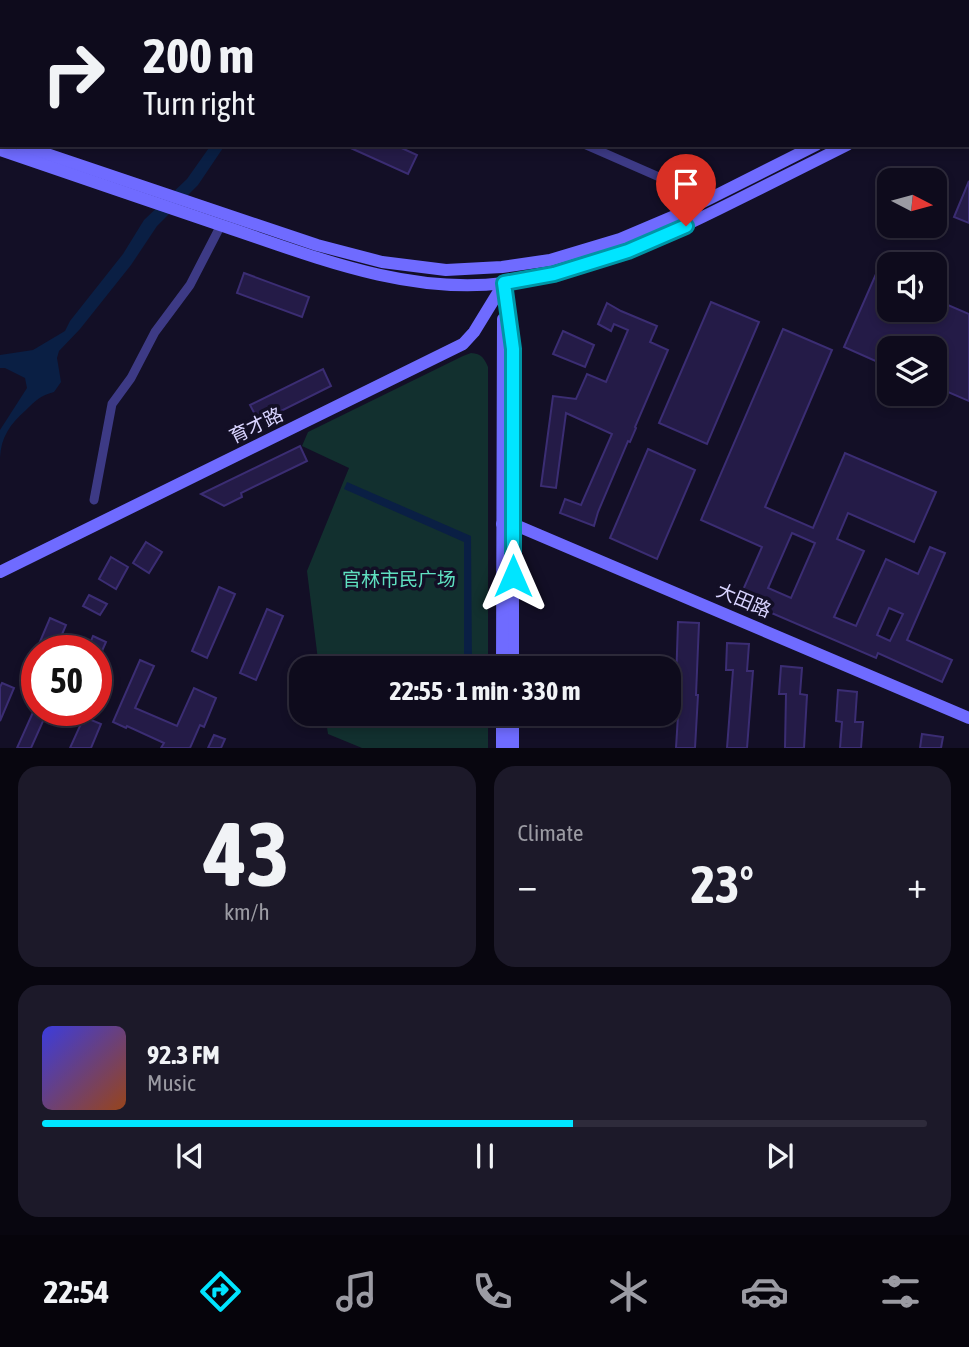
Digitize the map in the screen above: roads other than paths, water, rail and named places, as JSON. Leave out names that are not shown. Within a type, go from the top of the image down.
[{"type":"main road","points":[[26,147],[317,245],[382,262],[446,270],[502,267],[550,260],[620,239],[697,205],[812,147]]},
{"type":"main road","points":[[0,150],[313,256],[380,275],[446,285],[504,283],[554,274],[628,251],[686,226],[843,147]]},
{"type":"main road","points":[[502,267],[513,349],[502,656]]},
{"type":"main road","name":"育才路","points":[[0,572],[464,344],[504,283]]},
{"type":"main road","points":[[507,524],[512,656]]},
{"type":"main road","name":"大田路","points":[[507,524],[969,718]]},
{"type":"main road","points":[[502,726],[502,748]]},
{"type":"main road","points":[[513,726],[513,748]]},
{"type":"street","points":[[591,147],[682,187],[694,197],[697,205]]},
{"type":"street","points":[[94,500],[112,404],[131,378],[155,332],[190,285],[221,225]]},
{"type":"water","points":[[210,147],[224,147],[198,185],[157,226],[131,265],[59,351],[57,358],[61,382],[54,392],[36,401],[11,426],[4,437],[0,458],[0,430],[27,388],[25,378],[0,368],[0,355],[33,350],[65,331],[123,254],[144,220],[187,179]]},
{"type":"water","points":[[347,482],[471,536],[472,656],[464,656],[464,542],[344,489]]},
{"type":"park label","name":"官林市民广场","points":[[399,579]]}]
